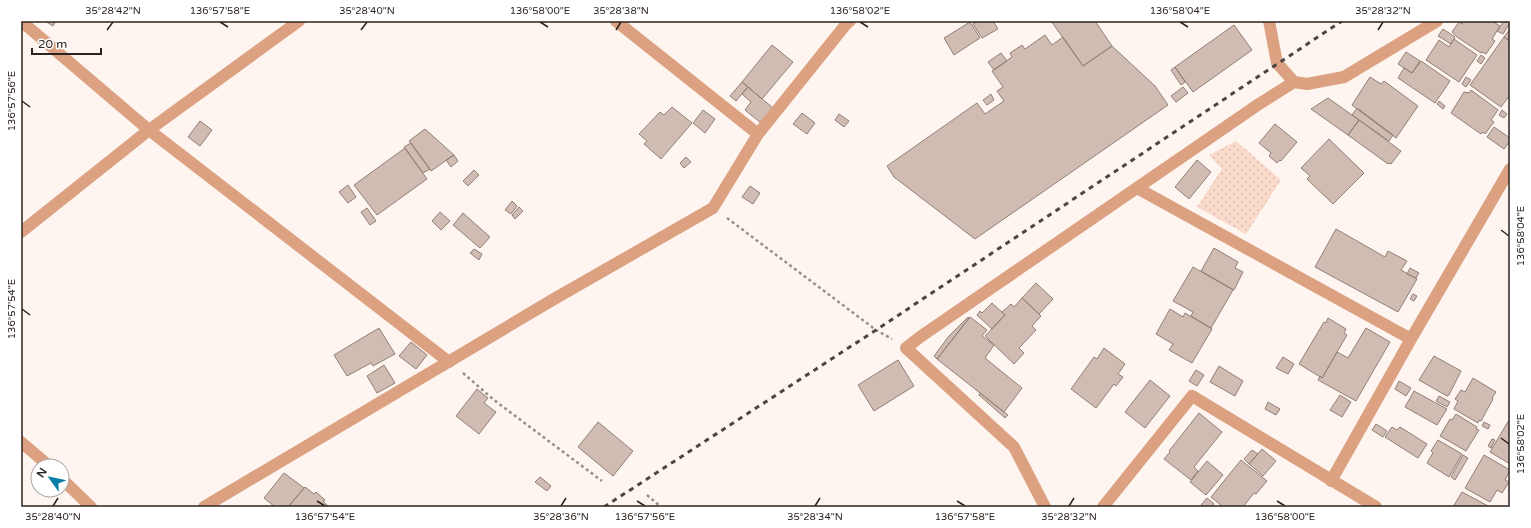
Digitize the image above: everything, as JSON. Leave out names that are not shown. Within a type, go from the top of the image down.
[{"type":"street","points":[[21,21],[148,130],[449,362]]},
{"type":"street","points":[[21,232],[148,130],[299,21]]},
{"type":"street","points":[[616,21],[758,134]]},
{"type":"street","points":[[204,507],[713,208],[758,134],[850,21]]},
{"type":"street","points":[[1273,23],[1277,63],[1294,82],[1307,84],[1344,76],[1437,21]]},
{"type":"street","points":[[1045,507],[1014,447],[906,348],[1137,188],[1294,82]]},
{"type":"street","points":[[1331,480],[1510,169]]},
{"type":"street","points":[[1137,188],[1411,339]]},
{"type":"street","points":[[1103,507],[1192,396],[1376,507]]},
{"type":"street","points":[[21,442],[40,458]]},
{"type":"street","points":[[70,487],[91,507]]},
{"type":"path","points":[[713,208],[876,330],[906,348]]},
{"type":"path","points":[[449,362],[494,400],[602,481]]},
{"type":"path","points":[[647,495],[661,507]]},
{"type":"shaded area","points":[[1236,141],[1281,180],[1246,234],[1197,207],[1222,169],[1209,155]]},
{"type":"building","points":[[45,21],[56,21],[53,26]]},
{"type":"building","points":[[978,21],[993,21],[998,29],[982,38],[973,24]]},
{"type":"building","points":[[1051,21],[1095,21],[1112,46],[1083,66]]},
{"type":"building","points":[[1464,21],[1492,21],[1500,26],[1492,39],[1495,41],[1486,54],[1481,53],[1452,32],[1459,22],[1462,24]]},
{"type":"building","points":[[1504,21],[1510,21],[1510,23],[1503,34],[1497,31]]},
{"type":"building","points":[[970,22],[980,38],[954,55],[944,38]]},
{"type":"building","points":[[1234,25],[1252,50],[1193,92],[1175,67]]},
{"type":"building","points":[[1443,29],[1455,37],[1451,44],[1438,36]]},
{"type":"building","points":[[1510,29],[1510,41],[1504,37]]},
{"type":"building","points":[[1045,35],[1052,45],[1063,37],[1083,66],[1112,46],[1155,86],[1168,105],[975,239],[894,177],[887,166],[977,103],[985,114],[1004,101],[997,91],[1003,87],[992,71],[1012,57],[1010,53],[1022,45],[1025,49]]},
{"type":"building","points":[[1504,37],[1510,41],[1510,95],[1501,107],[1470,85]]},
{"type":"building","points":[[1454,39],[1477,55],[1459,82],[1426,60],[1439,40],[1449,47]]},
{"type":"building","points":[[772,45],[793,62],[762,99],[742,82]]},
{"type":"building","points":[[1406,52],[1420,61],[1412,73],[1398,64]]},
{"type":"building","points":[[1001,53],[1007,61],[994,70],[988,62]]},
{"type":"building","points":[[1481,55],[1485,58],[1481,64],[1477,61]]},
{"type":"building","points":[[1421,61],[1450,81],[1435,103],[1398,78],[1404,68],[1412,73]]},
{"type":"building","points":[[1175,67],[1185,82],[1181,85],[1171,70]]},
{"type":"building","points":[[1370,77],[1381,84],[1384,81],[1418,106],[1396,138],[1352,105]]},
{"type":"building","points":[[1466,77],[1471,80],[1466,87],[1462,84]]},
{"type":"building","points":[[742,82],[748,87],[736,101],[730,96]]},
{"type":"building","points":[[748,87],[773,108],[761,123],[745,110],[751,102],[742,94]]},
{"type":"building","points":[[1183,87],[1188,93],[1176,102],[1171,96]]},
{"type":"building","points":[[1471,90],[1498,110],[1491,120],[1494,122],[1485,134],[1483,132],[1481,134],[1451,113],[1464,92],[1469,93]]},
{"type":"building","points":[[991,94],[994,100],[987,105],[983,100]]},
{"type":"building","points":[[1328,98],[1359,120],[1348,135],[1311,109]]},
{"type":"building","points":[[1439,101],[1445,106],[1443,109],[1437,104]]},
{"type":"building","points":[[672,107],[692,123],[661,159],[644,144],[647,141],[639,134],[660,112],[664,115]]},
{"type":"building","points":[[1357,108],[1393,135],[1389,141],[1352,115]]},
{"type":"building","points":[[703,110],[715,119],[705,133],[693,123]]},
{"type":"building","points":[[1502,110],[1507,114],[1504,118],[1499,115]]},
{"type":"building","points":[[802,113],[815,123],[807,134],[793,124]]},
{"type":"building","points":[[839,114],[849,121],[844,127],[835,120]]},
{"type":"building","points":[[1359,120],[1401,151],[1391,164],[1388,164],[1348,135]]},
{"type":"building","points":[[200,121],[212,130],[200,146],[188,137]]},
{"type":"building","points":[[1275,124],[1297,142],[1281,161],[1280,160],[1277,163],[1269,156],[1271,153],[1259,143]]},
{"type":"building","points":[[1494,127],[1510,138],[1510,141],[1504,149],[1487,137]]},
{"type":"building","points":[[425,129],[454,155],[431,171],[409,141]]},
{"type":"building","points":[[1329,139],[1364,173],[1333,204],[1307,179],[1310,176],[1301,168]]},
{"type":"building","points":[[411,143],[430,169],[423,173],[404,147]]},
{"type":"building","points":[[405,148],[427,179],[377,215],[354,185]]},
{"type":"building","points":[[454,155],[458,161],[451,167],[446,160]]},
{"type":"building","points":[[686,157],[691,162],[684,168],[680,163]]},
{"type":"building","points":[[1197,160],[1211,172],[1189,199],[1175,187]]},
{"type":"building","points":[[474,170],[479,175],[468,186],[463,181]]},
{"type":"building","points":[[348,185],[356,197],[348,203],[339,192]]},
{"type":"building","points":[[750,186],[760,193],[753,204],[742,197]]},
{"type":"building","points":[[512,201],[517,206],[511,214],[505,210]]},
{"type":"building","points":[[519,207],[523,211],[515,219],[512,215]]},
{"type":"building","points":[[367,208],[376,221],[370,225],[361,212]]},
{"type":"building","points":[[440,212],[450,221],[441,230],[432,221]]},
{"type":"building","points":[[463,213],[490,237],[480,248],[453,225]]},
{"type":"building","points":[[1336,229],[1385,257],[1388,251],[1407,261],[1401,270],[1417,279],[1398,312],[1315,267]]},
{"type":"building","points":[[1214,248],[1238,262],[1235,268],[1243,272],[1234,290],[1201,271]]},
{"type":"building","points":[[474,249],[482,254],[479,260],[470,253]]},
{"type":"building","points":[[1193,267],[1233,290],[1211,328],[1191,316],[1193,312],[1173,301]]},
{"type":"building","points":[[1410,268],[1419,273],[1416,278],[1407,274]]},
{"type":"building","points":[[1036,283],[1053,299],[1039,314],[1022,298]]},
{"type":"building","points":[[1413,294],[1417,296],[1414,301],[1410,299]]},
{"type":"building","points":[[1022,298],[1041,316],[1032,326],[1036,330],[1019,348],[1024,353],[1014,364],[985,336],[1005,315],[1002,312],[1011,304],[1014,307]]},
{"type":"building","points":[[992,303],[1005,315],[992,329],[977,315],[980,311],[982,313]]},
{"type":"building","points":[[1170,309],[1183,317],[1185,313],[1212,329],[1192,363],[1169,350],[1173,344],[1156,334]]},
{"type":"building","points":[[968,317],[969,318],[937,359],[934,356],[949,336]]},
{"type":"building","points":[[970,317],[987,330],[982,336],[994,345],[985,358],[1022,388],[1004,412],[937,359]]},
{"type":"building","points":[[1328,318],[1346,329],[1344,333],[1347,335],[1322,378],[1299,364],[1324,322],[1326,323]]},
{"type":"building","points":[[379,328],[395,354],[373,366],[371,363],[347,376],[334,355]]},
{"type":"building","points":[[1366,328],[1390,342],[1356,401],[1318,380],[1320,376],[1322,378],[1337,352],[1348,358]]},
{"type":"building","points":[[411,342],[427,355],[416,369],[399,356]]},
{"type":"building","points":[[1104,348],[1125,364],[1118,374],[1123,377],[1116,386],[1114,384],[1096,408],[1071,389],[1094,357],[1097,359]]},
{"type":"building","points":[[1434,356],[1461,371],[1449,395],[1447,396],[1419,380]]},
{"type":"building","points":[[1283,357],[1294,364],[1288,374],[1276,368]]},
{"type":"building","points":[[898,360],[914,386],[874,411],[858,385]]},
{"type":"building","points":[[384,365],[395,383],[377,393],[367,376]]},
{"type":"building","points":[[1219,366],[1243,381],[1235,396],[1210,382]]},
{"type":"building","points":[[1196,370],[1204,375],[1197,386],[1189,381]]},
{"type":"building","points":[[1473,378],[1496,392],[1481,421],[1479,420],[1478,423],[1454,409],[1458,401],[1455,399],[1461,390],[1465,392]]},
{"type":"building","points":[[1150,380],[1170,396],[1145,428],[1125,412]]},
{"type":"building","points":[[1399,381],[1411,388],[1406,396],[1395,389]]},
{"type":"building","points":[[477,389],[488,398],[484,403],[496,412],[479,434],[456,416]]},
{"type":"building","points":[[1414,391],[1447,409],[1437,425],[1405,407]]},
{"type":"building","points":[[980,393],[1008,415],[1005,418],[979,395]]},
{"type":"building","points":[[1340,395],[1351,402],[1342,417],[1330,410]]},
{"type":"building","points":[[1439,396],[1450,402],[1447,407],[1436,401]]},
{"type":"building","points":[[1268,402],[1280,409],[1276,415],[1265,409]]},
{"type":"building","points":[[1199,413],[1222,432],[1194,467],[1198,471],[1191,480],[1164,459]]},
{"type":"building","points":[[1456,414],[1477,427],[1476,429],[1479,430],[1466,451],[1440,436],[1450,419],[1452,420]]},
{"type":"building","points":[[1509,420],[1510,421],[1510,464],[1490,452]]},
{"type":"building","points":[[598,422],[633,451],[613,476],[578,447]]},
{"type":"building","points":[[1484,422],[1490,425],[1488,429],[1482,426]]},
{"type":"building","points":[[1376,424],[1387,431],[1383,437],[1372,430]]},
{"type":"building","points":[[1392,427],[1397,430],[1400,427],[1427,444],[1418,458],[1385,437]]},
{"type":"building","points":[[1492,439],[1495,440],[1491,448],[1488,446]]},
{"type":"building","points":[[1438,440],[1462,454],[1449,477],[1427,463],[1433,453],[1431,451]]},
{"type":"building","points":[[1262,449],[1276,461],[1263,476],[1249,464]]},
{"type":"building","points":[[1252,450],[1258,454],[1249,464],[1244,459]]},
{"type":"building","points":[[1463,455],[1468,458],[1455,480],[1451,477]]},
{"type":"building","points":[[1484,455],[1510,470],[1505,480],[1509,482],[1502,493],[1497,490],[1490,502],[1465,488]]},
{"type":"building","points":[[1241,460],[1267,481],[1256,494],[1254,493],[1243,507],[1223,507],[1211,497]]},
{"type":"building","points":[[1207,461],[1223,475],[1206,495],[1190,482]]},
{"type":"building","points":[[284,473],[304,488],[288,507],[275,507],[264,498]]},
{"type":"building","points":[[540,477],[551,486],[547,491],[535,482]]},
{"type":"building","points":[[305,487],[314,494],[316,492],[325,500],[323,501],[329,507],[288,507]]},
{"type":"building","points":[[1462,492],[1490,507],[1453,507]]},
{"type":"building","points":[[1207,498],[1214,504],[1212,507],[1204,507],[1201,505]]},
{"type":"railway","points":[[604,507],[876,330],[1342,21]]}]
